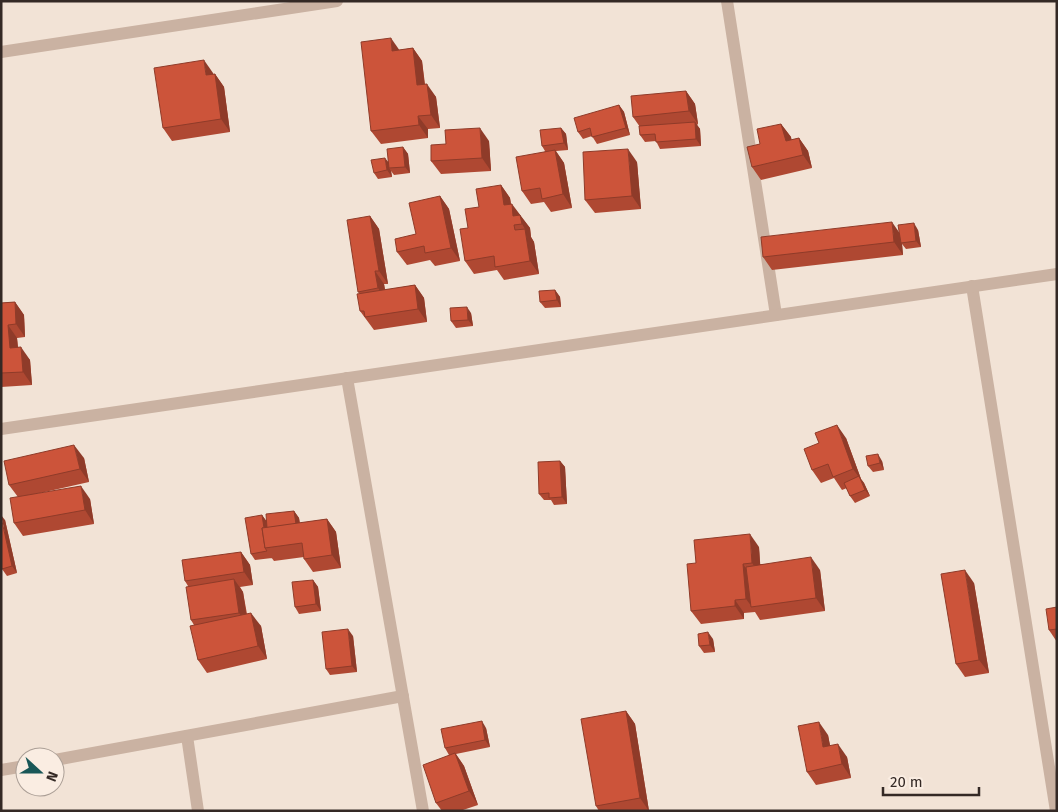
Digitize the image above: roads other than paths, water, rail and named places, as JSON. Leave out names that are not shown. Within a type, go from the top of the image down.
[{"type":"street","points":[[1,52],[337,1]]},
{"type":"street","points":[[727,1],[776,315]]},
{"type":"street","points":[[1,429],[1057,274]]},
{"type":"street","points":[[972,286],[1056,811]]},
{"type":"street","points":[[347,378],[423,811]]},
{"type":"street","points":[[65,758],[404,696]]},
{"type":"street","points":[[187,736],[198,811]]},
{"type":"street","points":[[1,770],[15,768]]}]
